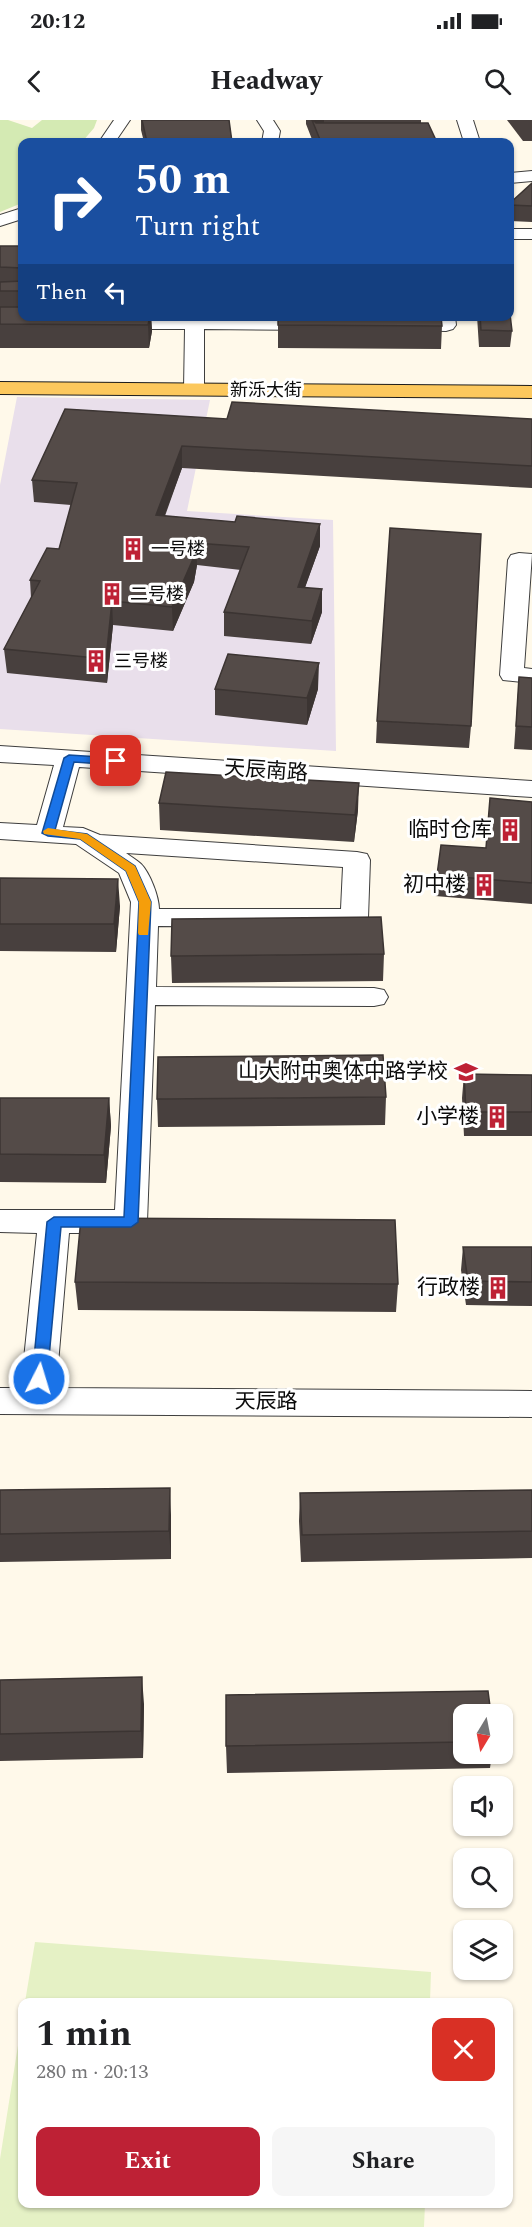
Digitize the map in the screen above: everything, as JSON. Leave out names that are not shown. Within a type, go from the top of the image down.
[{"type":"main road","name":"新泺大街","points":[[0,388],[532,392]]},
{"type":"street","points":[[111,138],[122,120]]},
{"type":"street","points":[[265,120],[272,131],[271,138]]},
{"type":"street","points":[[465,120],[471,138]]},
{"type":"street","points":[[514,169],[532,168]]},
{"type":"street","points":[[514,178],[532,176]]},
{"type":"street","points":[[0,221],[18,214]]},
{"type":"street","points":[[514,234],[532,234]]},
{"type":"street","points":[[92,323],[161,321]]},
{"type":"street","points":[[194,389],[195,321]]},
{"type":"street","points":[[231,321],[339,324]]},
{"type":"street","points":[[387,324],[446,325],[446,321]]},
{"type":"street","points":[[532,561],[519,560],[512,675],[532,676]]},
{"type":"street","name":"天辰南路","points":[[0,754],[532,789]]},
{"type":"street","points":[[48,833],[69,758]]},
{"type":"street","points":[[0,831],[83,836],[131,869],[145,902],[141,996],[150,1067],[143,1222],[0,1221]]},
{"type":"street","points":[[93,843],[357,860],[354,918],[144,917]]},
{"type":"street","points":[[141,996],[374,998]]},
{"type":"street","points":[[37,1401],[54,1222]]},
{"type":"street","name":"天辰路","points":[[0,1401],[532,1404]]},
{"type":"shaded area","points":[[17,397],[210,400],[187,511],[333,520],[336,751],[0,729],[0,485]]},
{"type":"green space","points":[[0,120],[8,120],[32,128],[42,120],[97,120],[94,128],[85,138],[18,138],[18,205],[0,212]]},
{"type":"green space","points":[[35,1942],[431,1972],[430,1998],[26,1998]]},
{"type":"green space","points":[[18,2045],[18,2208],[425,2208],[424,2227],[0,2227],[0,2159]]},
{"type":"building","points":[[142,120],[229,120],[231,138],[146,138]]},
{"type":"building","points":[[312,120],[316,123],[428,123],[435,138],[319,138]]},
{"type":"building","points":[[532,183],[532,206],[514,205],[514,199]]},
{"type":"building","points":[[0,246],[18,246],[18,268],[0,267]]},
{"type":"building","points":[[18,281],[18,291],[0,291],[0,282]]},
{"type":"building","points":[[0,307],[18,307],[18,321],[149,321],[148,325],[0,324]]},
{"type":"building","points":[[278,321],[442,321],[442,326],[278,325]]},
{"type":"building","points":[[480,321],[511,321],[512,331],[481,330]]},
{"type":"building","points":[[232,402],[532,419],[532,466],[182,446],[156,515],[235,522],[237,516],[320,524],[298,587],[322,589],[312,621],[224,612],[249,547],[196,543],[193,559],[172,607],[112,601],[106,659],[4,649],[40,581],[30,580],[47,548],[59,549],[77,483],[32,480],[65,409],[227,419]]},
{"type":"building","points":[[390,528],[481,534],[471,726],[377,721]]},
{"type":"building","points":[[228,654],[319,663],[307,698],[215,689]]},
{"type":"building","points":[[519,677],[532,678],[532,727],[516,726]]},
{"type":"building","points":[[166,772],[359,783],[355,815],[159,803]]},
{"type":"building","points":[[490,798],[532,802],[532,883],[437,875],[441,845],[486,848]]},
{"type":"building","points":[[0,878],[118,879],[114,924],[0,924]]},
{"type":"building","points":[[381,917],[384,954],[171,956],[172,919]]},
{"type":"building","points":[[383,1055],[386,1097],[157,1099],[158,1057]]},
{"type":"building","points":[[464,1074],[532,1075],[532,1112],[466,1112]]},
{"type":"building","points":[[0,1098],[109,1098],[104,1155],[0,1154]]},
{"type":"building","points":[[81,1218],[395,1220],[398,1284],[75,1282]]},
{"type":"building","points":[[463,1247],[532,1247],[532,1282],[468,1281]]},
{"type":"building","points":[[170,1488],[169,1531],[0,1534],[0,1490]]},
{"type":"building","points":[[532,1490],[532,1531],[302,1535],[300,1493]]},
{"type":"building","points":[[142,1677],[141,1731],[0,1734],[0,1680]]},
{"type":"building","points":[[488,1691],[490,1704],[453,1704],[453,1742],[226,1746],[226,1695]]},
{"type":"slow traffic","points":[[48,831],[48,833],[83,836],[131,869],[145,902],[144,933]]},
{"type":"place","name":"一号楼","points":[[133,549]]},
{"type":"place","name":"二号楼","points":[[112,594]]},
{"type":"place","name":"三号楼","points":[[96,661]]},
{"type":"place","name":"临时仓库","points":[[510,830]]},
{"type":"place","name":"初中楼","points":[[484,885]]},
{"type":"place","name":"山大附中奥体中路学校","points":[[466,1072]]},
{"type":"place","name":"小学楼","points":[[497,1117]]},
{"type":"place","name":"行政楼","points":[[498,1288]]},
{"type":"route","points":[[39,1379],[54,1222],[131,1222],[145,902],[131,869],[83,836],[48,833],[69,758],[116,761]]}]
